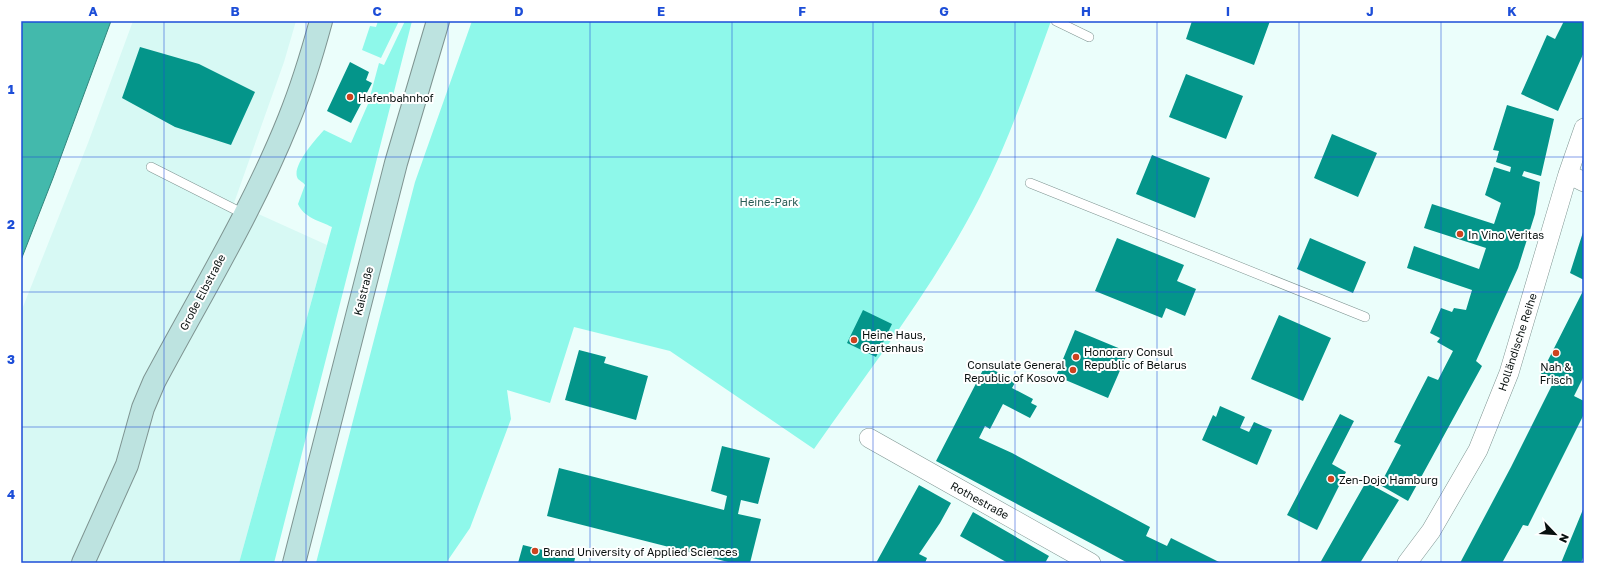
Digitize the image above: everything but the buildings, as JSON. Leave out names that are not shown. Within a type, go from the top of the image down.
[{"type":"street","name":"Große Elbstraße","points":[[83,563],[127,465],[147,396],[244,214],[290,119],[321,21]]},
{"type":"street","name":"Kaistraße","points":[[294,563],[396,163],[438,21]]},
{"type":"street","name":"Holländische Reihe","points":[[1407,563],[1431,531],[1478,450],[1509,373],[1576,178],[1584,128]]},
{"type":"street","name":"Rothestraße","points":[[869,438],[1091,563]]},
{"type":"lane","points":[[1056,21],[1089,36]]},
{"type":"lane","points":[[151,166],[244,214]]},
{"type":"lane","points":[[1030,183],[1366,317]]},
{"type":"shaded area","points":[[21,21],[111,21],[21,260]]},
{"type":"shaded area","points":[[133,21],[296,21],[284,62],[234,203],[327,245],[239,563],[21,563],[21,312],[88,143]]},
{"type":"green space","points":[[378,21],[399,21],[381,58],[362,50],[370,26],[376,27]]},
{"type":"green space","points":[[405,21],[412,21],[274,563],[239,563],[332,227],[308,216],[298,204],[305,185],[298,179],[298,167],[305,153],[324,130],[351,143],[368,104],[379,63],[384,65]]},
{"type":"green space","name":"Heine-Park","points":[[472,21],[1051,21],[1000,154],[980,197],[962,230],[922,295],[814,449],[670,351],[574,327],[550,403],[507,390],[511,419],[470,528],[446,563],[316,563],[415,182]]},
{"type":"place","name":"Hafenbahnhof","points":[[350,97]]},
{"type":"place","name":"In Vino Veritas","points":[[1460,234]]},
{"type":"place","name":"Heine Haus, Gartenhaus","points":[[854,340]]},
{"type":"place","name":"Nah & Frisch","points":[[1556,353]]},
{"type":"place","name":"Honorary Consul Republic of Belarus","points":[[1076,357]]},
{"type":"place","name":"Consulate General Republic of Kosovo","points":[[1073,370]]},
{"type":"place","name":"Zen-Dojo Hamburg","points":[[1331,479]]},
{"type":"place","name":"Brand University of Applied Sciences","points":[[535,551]]}]
